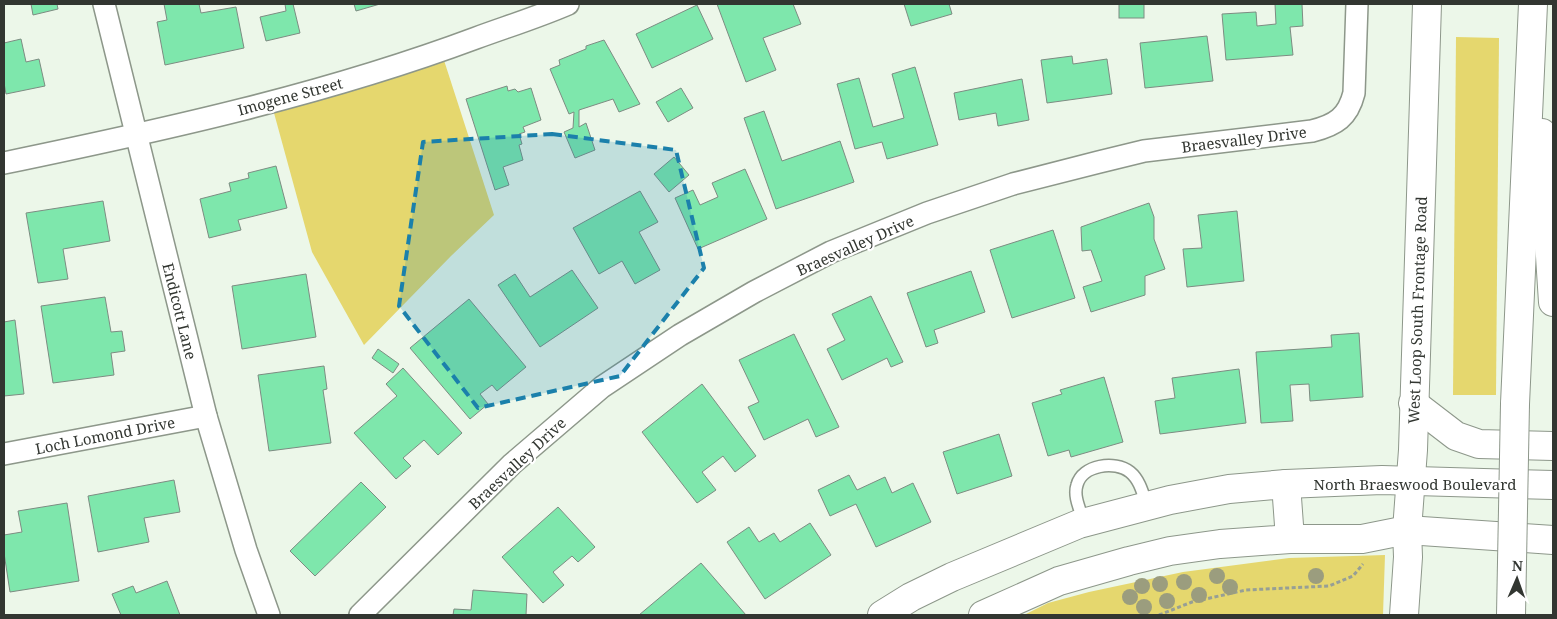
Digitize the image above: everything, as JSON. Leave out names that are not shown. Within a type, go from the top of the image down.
[{"type":"main road","name":"West Loop South Frontage Road","points":[[1404,610],[1411,481],[1427,4]]},
{"type":"main road","points":[[1511,615],[1515,404],[1533,4]]},
{"type":"main road","points":[[1538,4],[1542,128],[1553,302]]},
{"type":"main road","points":[[1413,403],[1456,436],[1478,444],[1553,446]]},
{"type":"main road","name":"North Braeswood Boulevard","points":[[882,615],[952,577],[1084,523],[1170,500],[1228,490],[1286,484],[1411,481],[1553,484]]},
{"type":"main road","points":[[1286,484],[1290,539]]},
{"type":"main road","points":[[983,615],[1059,581],[1170,551],[1220,544],[1290,539],[1362,539],[1407,530],[1553,540]]},
{"type":"street","name":"Endicott Lane","points":[[104,4],[206,416],[246,550],[270,615]]},
{"type":"street","name":"Imogene Street","points":[[4,163],[136,136],[280,99],[392,67],[568,4]]},
{"type":"street","name":"Braesvalley Drive","points":[[360,615],[512,464],[602,387],[680,335],[754,292],[831,252],[927,213],[1013,184],[1099,162],[1144,151],[1312,131],[1329,127],[1342,118],[1350,107],[1354,93],[1357,4]]},
{"type":"street","name":"Loch Lomond Drive","points":[[4,454],[206,416]]},
{"type":"lane","points":[[1084,523],[1076,497],[1076,486],[1080,478],[1094,468],[1107,466],[1128,470],[1140,486],[1148,506]]},
{"type":"path","points":[[1159,615],[1192,602],[1246,590],[1329,586],[1353,576],[1363,564]]},
{"type":"highlighted area","points":[[552,134],[676,150],[704,268],[620,376],[478,408],[399,306],[423,142]]},
{"type":"shaded area","points":[[1456,37],[1499,38],[1496,395],[1453,395]]},
{"type":"shaded area","points":[[441,51],[494,215],[364,345],[312,252],[271,102]]},
{"type":"shaded area","points":[[1385,555],[1383,615],[1024,615],[1048,603],[1089,592],[1183,572],[1289,558]]},
{"type":"building","points":[[31,4],[57,4],[58,9],[33,15]]},
{"type":"building","points":[[164,4],[199,4],[201,13],[236,7],[244,48],[165,65],[157,22],[167,20]]},
{"type":"building","points":[[285,4],[293,4],[300,33],[266,41],[260,17],[286,11]]},
{"type":"building","points":[[354,4],[380,4],[356,11]]},
{"type":"building","points":[[717,4],[793,4],[801,24],[763,38],[776,70],[746,82]]},
{"type":"building","points":[[904,4],[949,4],[952,14],[911,26]]},
{"type":"building","points":[[1119,4],[1144,4],[1144,18],[1119,18]]},
{"type":"building","points":[[1275,4],[1302,4],[1303,26],[1290,27],[1293,55],[1226,60],[1222,14],[1256,12],[1257,26],[1276,24]]},
{"type":"building","points":[[697,5],[713,39],[652,68],[636,34]]},
{"type":"building","points":[[1207,36],[1213,81],[1145,88],[1140,43]]},
{"type":"building","points":[[21,39],[26,62],[39,59],[45,86],[6,94],[4,83],[4,43]]},
{"type":"building","points":[[604,40],[640,104],[619,112],[613,99],[579,110],[579,127],[586,123],[595,150],[575,158],[564,132],[573,128],[574,112],[569,114],[550,69],[560,65],[559,60],[586,49],[586,46]]},
{"type":"building","points":[[1072,56],[1073,64],[1107,59],[1112,94],[1047,103],[1041,60]]},
{"type":"building","points":[[915,67],[938,145],[887,159],[882,142],[855,149],[837,84],[859,78],[873,127],[904,118],[892,74]]},
{"type":"building","points":[[1022,79],[1029,120],[998,126],[996,113],[959,120],[954,93]]},
{"type":"building","points":[[507,86],[508,91],[515,89],[518,92],[531,88],[541,120],[523,127],[525,132],[519,134],[522,144],[519,145],[523,160],[503,167],[509,185],[495,190],[466,99]]},
{"type":"building","points":[[681,88],[693,108],[668,122],[656,102]]},
{"type":"building","points":[[764,111],[782,161],[840,141],[854,182],[776,209],[744,118]]},
{"type":"building","points":[[674,157],[689,175],[669,192],[654,174]]},
{"type":"building","points":[[276,166],[287,208],[238,220],[241,230],[209,238],[200,199],[231,191],[229,183],[249,178],[248,173]]},
{"type":"building","points":[[745,169],[767,219],[698,249],[675,198],[693,190],[700,205],[718,197],[712,183]]},
{"type":"building","points":[[640,191],[658,222],[639,232],[660,270],[635,284],[622,261],[599,274],[573,228]]},
{"type":"building","points":[[103,201],[110,241],[63,249],[68,279],[38,283],[26,213]]},
{"type":"building","points":[[1149,203],[1154,217],[1154,239],[1165,269],[1145,276],[1145,295],[1091,312],[1083,287],[1102,281],[1091,250],[1082,251],[1081,227]]},
{"type":"building","points":[[1237,211],[1244,281],[1187,287],[1183,249],[1202,248],[1198,215]]},
{"type":"building","points":[[1053,230],[1075,298],[1012,318],[990,250]]},
{"type":"building","points":[[572,270],[598,308],[540,347],[498,285],[515,274],[530,297]]},
{"type":"building","points":[[971,271],[985,312],[934,330],[938,343],[926,347],[907,293]]},
{"type":"building","points":[[306,274],[316,337],[242,349],[232,286]]},
{"type":"building","points":[[871,296],[903,362],[891,367],[887,358],[842,380],[827,349],[845,340],[832,314]]},
{"type":"building","points":[[105,297],[111,332],[122,331],[125,351],[111,353],[114,375],[53,383],[41,306]]},
{"type":"building","points":[[469,299],[526,367],[497,391],[492,385],[480,394],[488,404],[470,419],[410,348]]},
{"type":"building","points":[[15,320],[24,394],[4,396],[4,322]]},
{"type":"building","points":[[1359,333],[1363,397],[1310,401],[1309,384],[1290,385],[1293,421],[1261,423],[1256,352],[1332,347],[1331,335]]},
{"type":"building","points":[[794,334],[839,427],[816,437],[808,419],[764,440],[748,407],[759,402],[739,360]]},
{"type":"building","points":[[378,349],[399,364],[393,373],[372,358]]},
{"type":"building","points":[[324,366],[327,389],[323,390],[331,443],[269,451],[258,375]]},
{"type":"building","points":[[403,368],[462,433],[438,455],[424,440],[403,458],[411,466],[396,479],[354,433],[397,396],[386,384]]},
{"type":"building","points":[[1239,369],[1246,423],[1160,434],[1155,401],[1175,398],[1172,378]]},
{"type":"building","points":[[1104,377],[1123,442],[1071,457],[1069,450],[1048,456],[1032,403],[1062,394],[1060,390]]},
{"type":"building","points":[[702,384],[756,456],[735,472],[723,456],[702,472],[716,490],[697,503],[642,432]]},
{"type":"building","points":[[999,434],[1012,476],[957,494],[943,452]]},
{"type":"building","points":[[849,475],[857,490],[885,477],[892,493],[913,483],[931,522],[876,547],[856,504],[830,516],[818,490]]},
{"type":"building","points":[[174,480],[180,512],[144,518],[149,542],[98,552],[88,496]]},
{"type":"building","points":[[361,482],[386,507],[315,576],[290,551]]},
{"type":"building","points":[[67,503],[79,581],[10,592],[4,553],[4,535],[22,532],[18,511]]},
{"type":"building","points":[[558,507],[595,547],[578,562],[572,556],[553,572],[564,585],[543,603],[502,557]]},
{"type":"building","points":[[810,523],[831,555],[765,599],[727,542],[749,527],[759,542],[774,533],[780,542]]},
{"type":"building","points":[[701,563],[746,615],[639,615]]},
{"type":"building","points":[[167,581],[180,615],[121,615],[112,594],[133,586],[136,593]]},
{"type":"building","points":[[473,590],[527,594],[526,615],[453,615],[454,609],[471,610]]}]
